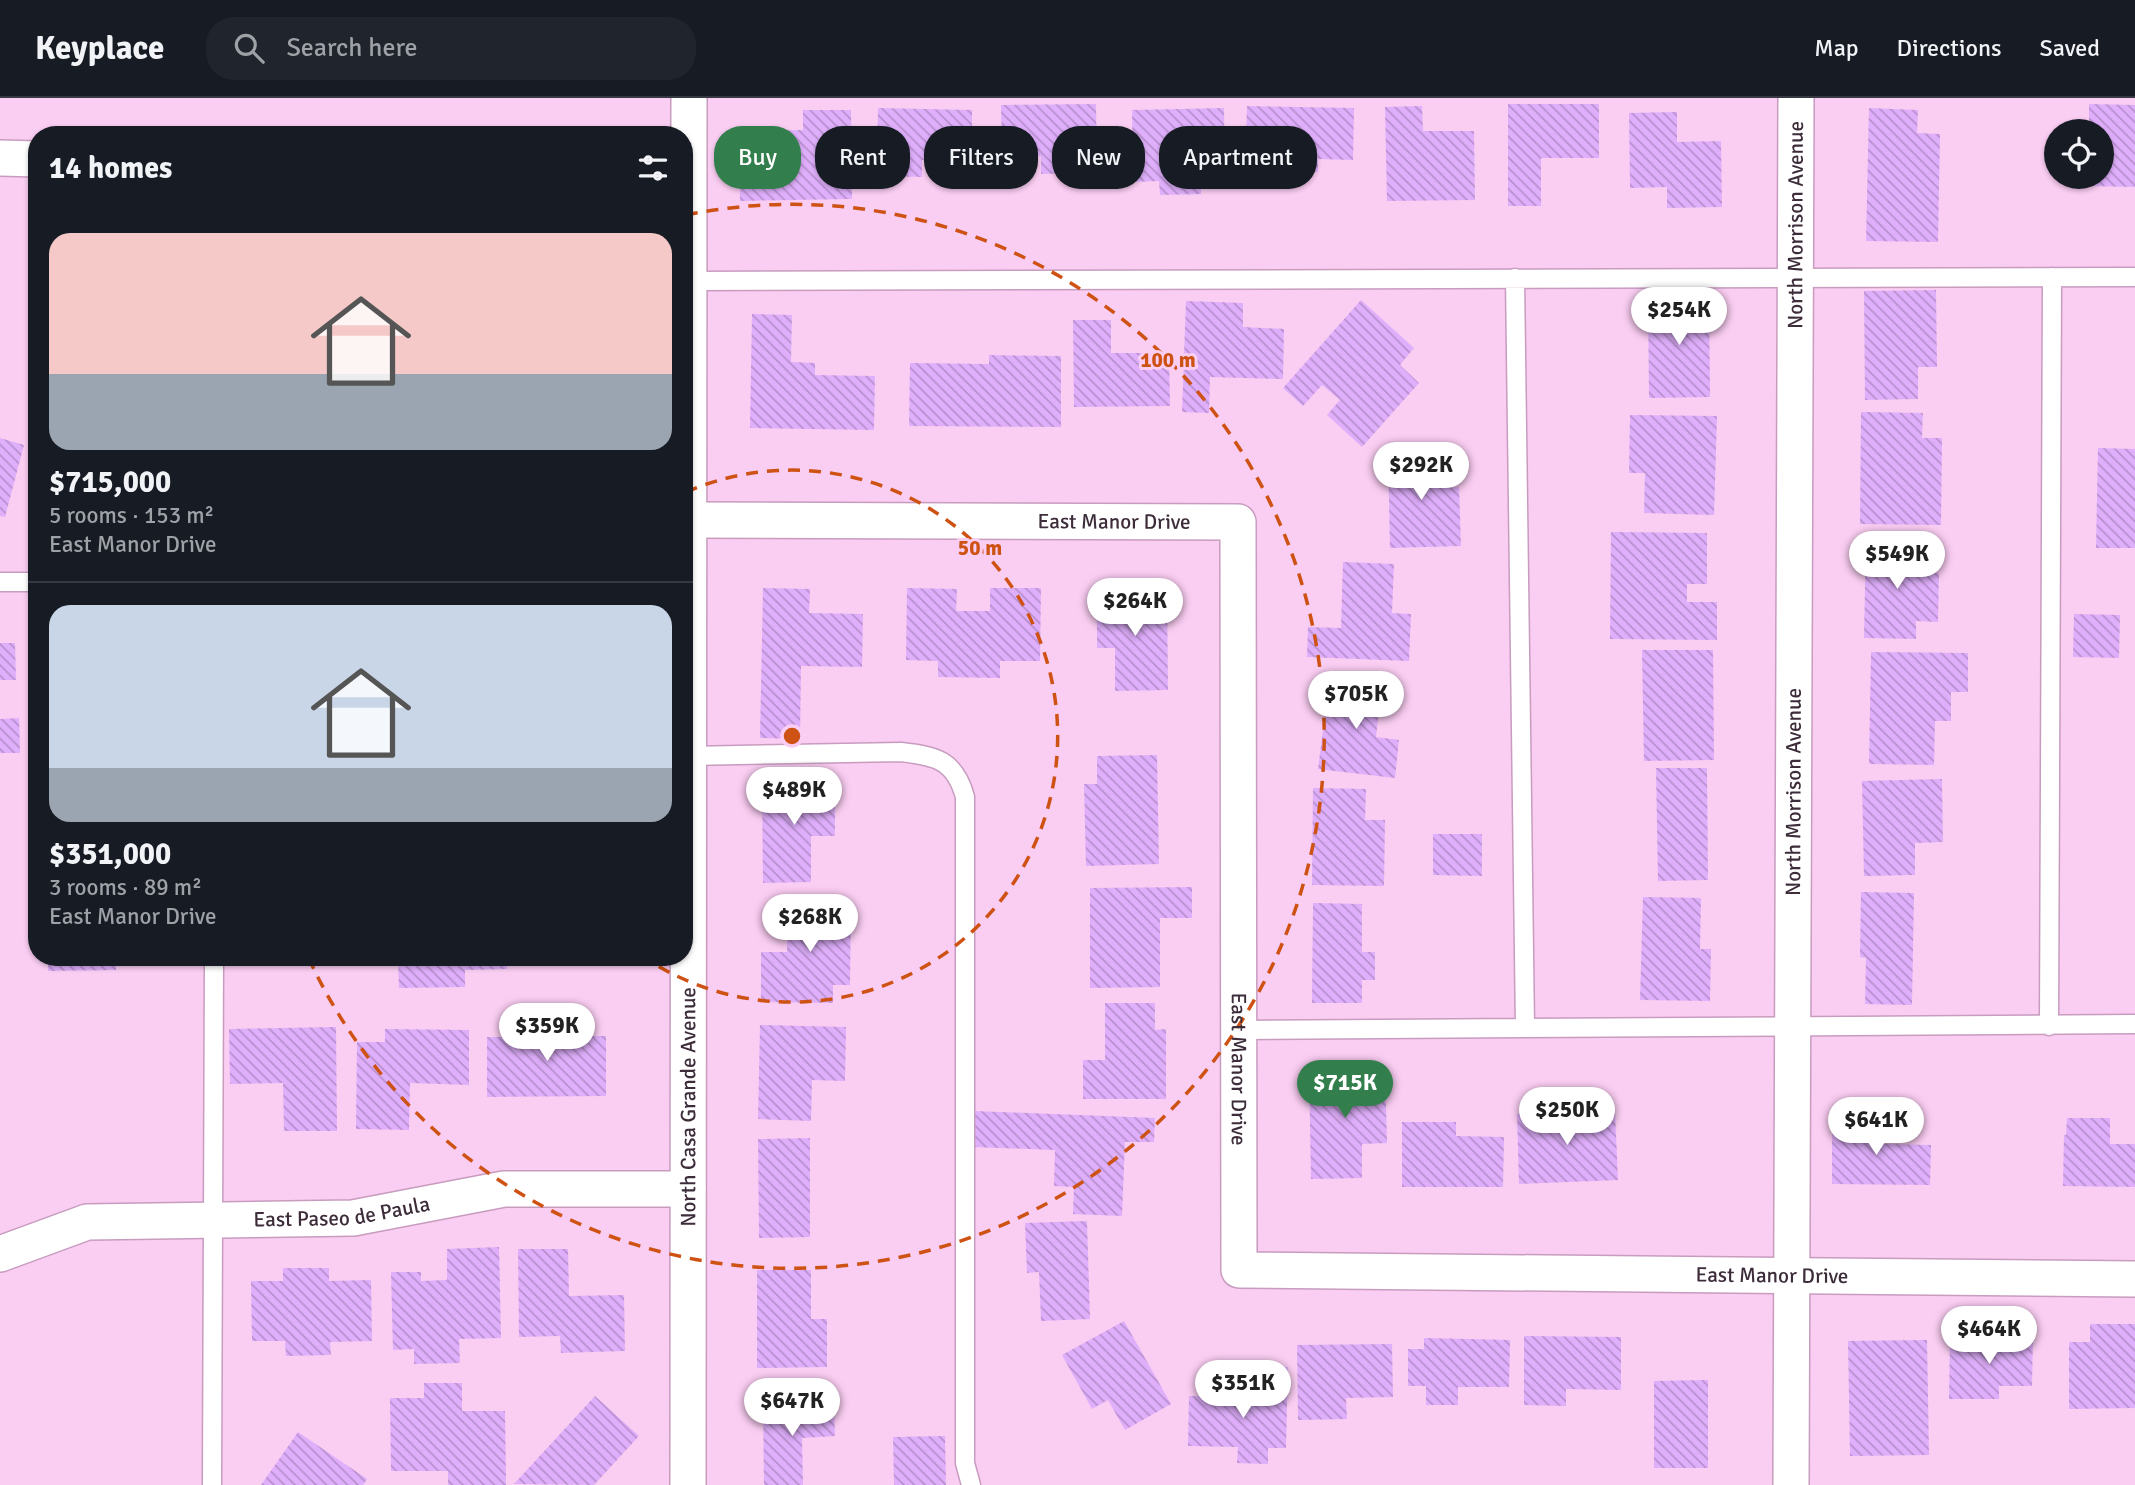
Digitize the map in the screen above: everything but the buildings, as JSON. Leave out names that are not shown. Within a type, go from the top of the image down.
[{"type":"street","name":"North Casa Grande Avenue","points":[[689,126],[690,98]]},
{"type":"street","name":"North Morrison Avenue","points":[[1791,1485],[1796,98]]},
{"type":"street","points":[[0,158],[28,159]]},
{"type":"street","name":"East Manor Drive","points":[[693,520],[1238,522],[1239,1270],[2135,1279]]},
{"type":"street","name":"North Casa Grande Avenue","points":[[687,966],[688,1485]]},
{"type":"street","name":"East Paseo de Paula","points":[[0,1254],[87,1222],[353,1218],[504,1189],[688,1189]]},
{"type":"lane","points":[[2049,1026],[2052,277]]},
{"type":"lane","points":[[693,281],[2135,277]]},
{"type":"lane","points":[[1515,278],[1525,1028]]},
{"type":"lane","points":[[0,582],[28,582]]},
{"type":"lane","points":[[693,756],[901,752],[926,755],[948,764],[960,778],[965,797],[965,1463],[971,1485]]},
{"type":"lane","points":[[212,1485],[214,966]]},
{"type":"lane","points":[[1239,1030],[2135,1024]]}]
